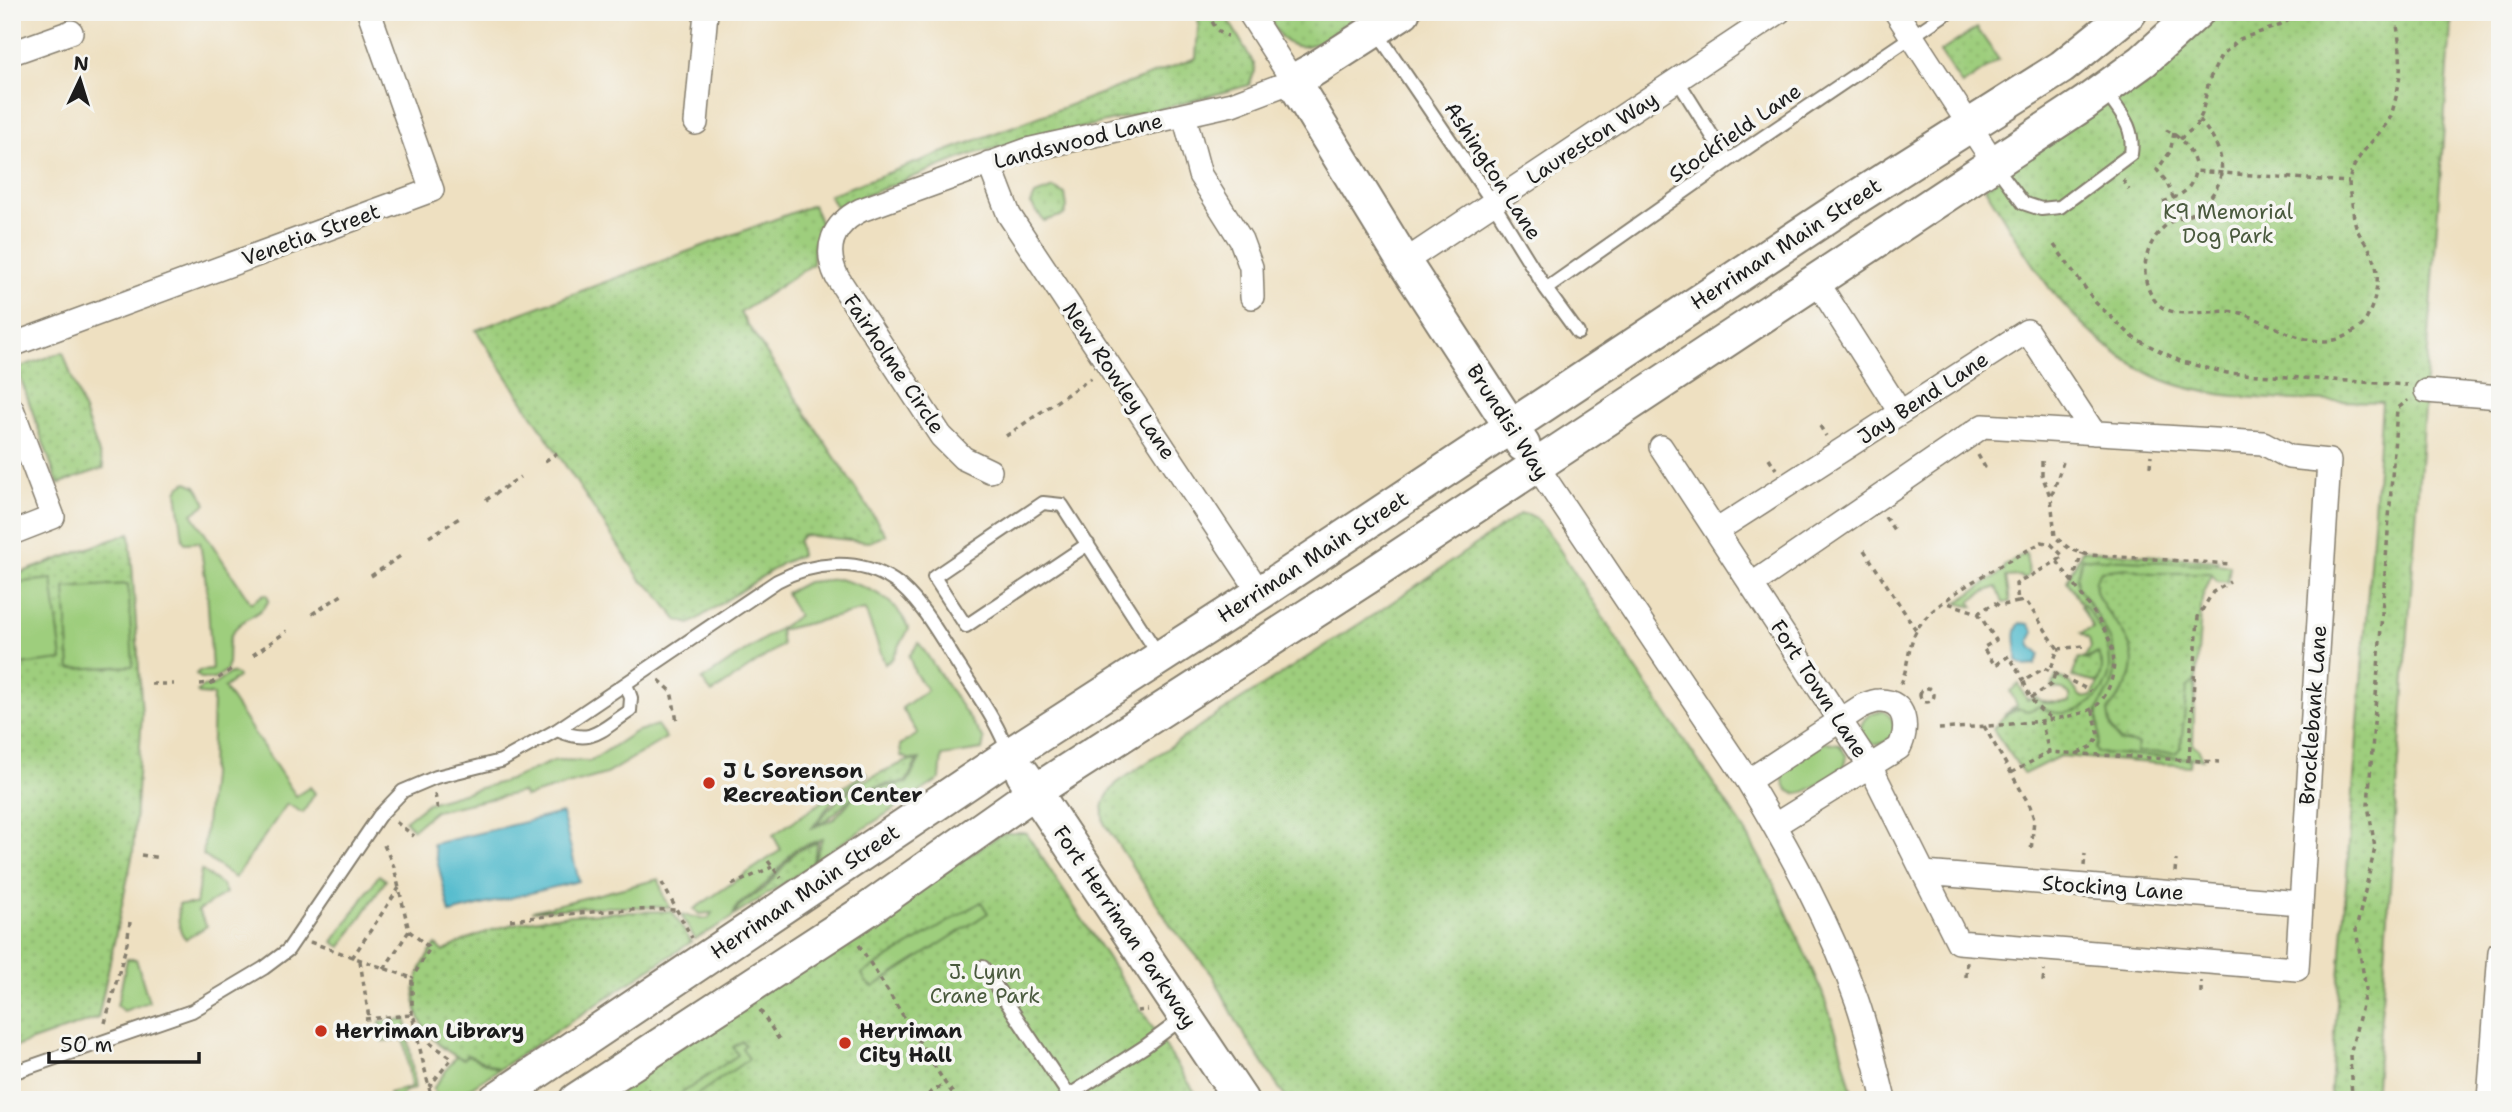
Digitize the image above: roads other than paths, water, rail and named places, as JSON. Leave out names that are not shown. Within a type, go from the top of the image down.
[{"type":"main road","points":[[1293,81],[1403,12]]},
{"type":"main road","name":"Herriman Main Street","points":[[495,1100],[1009,755],[1260,593],[1968,125],[2062,67],[2130,12]]},
{"type":"main road","points":[[576,1100],[867,910],[1034,792],[1371,575],[1994,163],[2143,61],[2197,12]]},
{"type":"main road","name":"Brundisi Way","points":[[1293,81],[1404,262],[1536,465]]},
{"type":"main road","name":"Fort Herriman Parkway","points":[[1009,755],[1241,1100]]},
{"type":"street","points":[[696,123],[706,12]]},
{"type":"street","name":"Brundisi Way","points":[[1249,12],[1293,81]]},
{"type":"street","name":"Laureston Way","points":[[1404,262],[1779,12]]},
{"type":"street","points":[[1896,12],[1994,163]]},
{"type":"street","name":"Venetia Street","points":[[12,345],[432,190],[371,13]]},
{"type":"street","points":[[12,52],[71,32]]},
{"type":"street","name":"Landswood Lane","points":[[834,235],[843,221],[861,211],[1027,150],[1232,104],[1293,81]]},
{"type":"street","points":[[1184,115],[1200,175],[1241,240],[1251,267],[1252,297]]},
{"type":"street","name":"New Rowley Lane","points":[[989,163],[1009,215],[1260,593]]},
{"type":"street","name":"Fairholme Circle","points":[[834,235],[831,259],[837,277],[941,436],[963,457],[990,471]]},
{"type":"street","points":[[1816,280],[1900,412]]},
{"type":"street","name":"Jay Bend Lane","points":[[1716,531],[2027,331],[2094,433]]},
{"type":"street","points":[[2415,385],[2500,397]]},
{"type":"street","points":[[12,409],[54,517],[15,524]]},
{"type":"street","points":[[1751,585],[1983,426],[2094,433]]},
{"type":"street","name":"Brocklebank Lane","points":[[2094,433],[2263,443],[2289,457],[2329,461],[2297,969]]},
{"type":"street","name":"Fort Town Lane","points":[[1661,447],[1870,766],[1958,942],[2297,969]]},
{"type":"street","name":"Brundisi Way","points":[[1536,465],[1775,825],[1826,923],[1858,1003],[1884,1100]]},
{"type":"street","points":[[1748,781],[1862,706],[1878,700],[1894,704],[1901,712],[1906,721],[1905,737],[1899,748],[1775,825]]},
{"type":"street","name":"Stocking Lane","points":[[1924,873],[2301,903]]},
{"type":"street","points":[[2488,1100],[2500,952]]},
{"type":"lane","name":"Stockfield Lane","points":[[1546,289],[1728,161],[1948,12]]},
{"type":"lane","name":"Ashington Lane","points":[[1375,30],[1578,333]]},
{"type":"lane","points":[[1678,81],[1728,161]]},
{"type":"lane","points":[[1994,163],[2023,203],[2041,209],[2060,207],[2131,154],[2134,138],[2104,89]]},
{"type":"lane","points":[[1088,544],[966,626],[934,576],[1043,503],[1062,505],[1088,544],[1161,657]]},
{"type":"lane","points":[[12,1073],[180,1016],[221,996],[288,950],[379,816],[403,791],[436,776],[501,761],[557,730],[793,572],[810,566],[853,566],[895,581],[916,602],[1002,734],[1009,755]]},
{"type":"lane","points":[[557,730],[583,739],[593,736],[630,711],[631,698],[625,684]]},
{"type":"lane","points":[[983,967],[1067,1098],[1186,1016]]},
{"type":"water","points":[[2020,623],[2029,624],[2034,632],[2030,640],[2031,646],[2040,655],[2035,665],[2025,666],[2017,661],[2015,636]]},
{"type":"water","points":[[562,813],[579,881],[450,913],[433,844]]},
{"type":"place","name":"J L Sorenson Recreation Center","points":[[709,783]]},
{"type":"place","name":"Herriman Library","points":[[321,1031]]},
{"type":"place","name":"Herriman City Hall","points":[[845,1043]]},
{"type":"park label","name":"K9 Memorial Dog Park","points":[[2228,224]]},
{"type":"park label","name":"J. Lynn Crane Park","points":[[985,984]]}]
